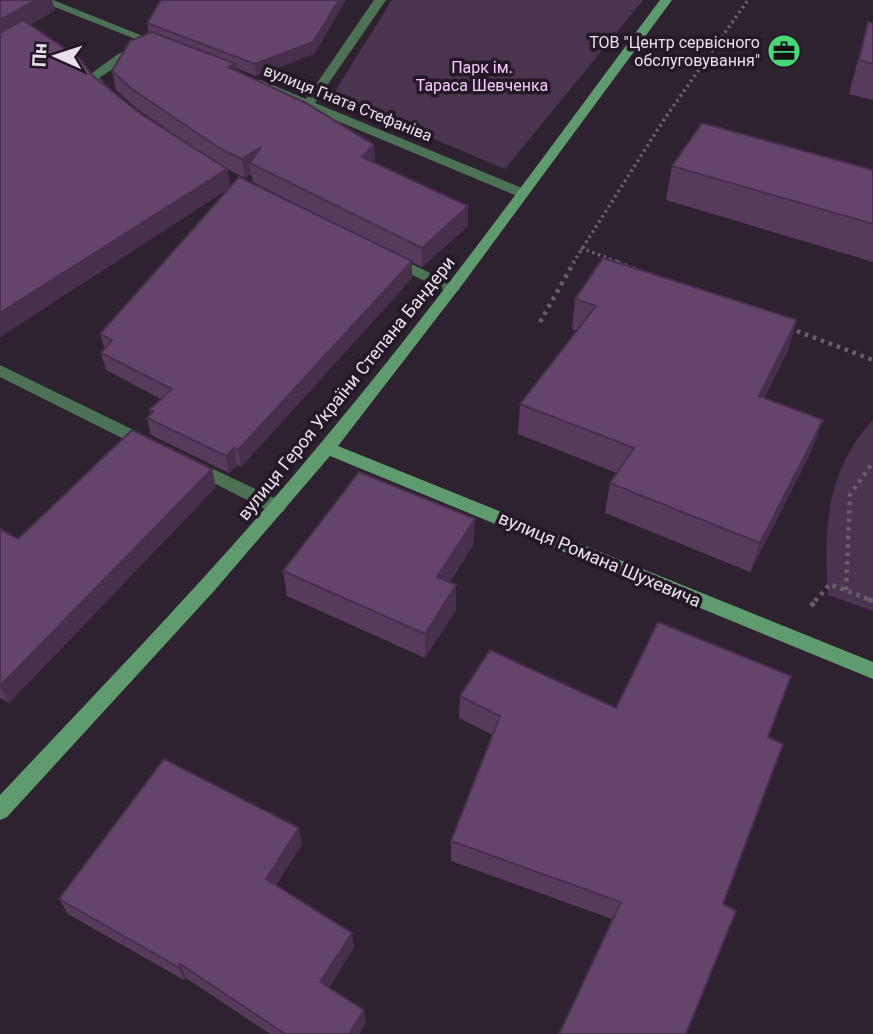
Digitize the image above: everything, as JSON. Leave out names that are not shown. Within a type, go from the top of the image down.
[{"type":"main road","name":"вулиця Героя України Степана Бандери","points":[[0,810],[327,449],[453,289],[666,0]]},
{"type":"main road","name":"вулиця Романа Шухевича","points":[[327,449],[424,486],[873,671]]},
{"type":"street","points":[[43,0],[181,54]]},
{"type":"street","points":[[310,103],[380,0]]},
{"type":"street","points":[[118,105],[91,78],[122,57],[156,44]]},
{"type":"street","name":"вулиця Гната Стефаніва","points":[[245,78],[522,193]]},
{"type":"street","points":[[382,254],[453,289]]},
{"type":"street","points":[[0,370],[277,507]]},
{"type":"path","points":[[540,322],[581,248],[699,66],[748,0]]},
{"type":"path","points":[[581,248],[644,272]]},
{"type":"path","points":[[784,326],[873,360]]},
{"type":"path","points":[[846,590],[850,495],[873,462]]},
{"type":"path","points":[[786,637],[830,584],[873,601]]},
{"type":"green space","name":"Парк ім. Тараса Шевченка","points":[[392,0],[643,0],[505,169],[332,96]]},
{"type":"green space","points":[[873,420],[873,611],[828,595],[827,547],[831,502],[837,481],[845,460]]},
{"type":"building","points":[[0,0],[36,0],[0,20]]},
{"type":"building","points":[[161,0],[339,0],[313,42],[255,64],[147,23]]},
{"type":"building","points":[[23,20],[79,58],[93,76],[141,114],[227,169],[0,313],[0,33]]},
{"type":"building","points":[[868,22],[873,23],[873,64],[859,60]]},
{"type":"building","points":[[152,32],[236,64],[228,67],[306,103],[374,145],[362,157],[468,206],[422,248],[250,163],[261,147],[242,159],[219,148],[132,89],[112,71],[130,41]]},
{"type":"building","points":[[702,123],[873,170],[873,224],[672,166]]},
{"type":"building","points":[[239,177],[412,261],[238,450],[234,448],[226,456],[147,418],[153,411],[149,410],[172,389],[101,353],[112,340],[100,334]]},
{"type":"building","points":[[603,258],[797,320],[759,396],[823,420],[760,543],[610,483],[634,448],[520,404],[596,306],[575,299]]},
{"type":"building","points":[[132,430],[212,469],[0,686],[0,529],[18,539]]},
{"type":"building","points":[[359,472],[475,519],[437,577],[456,585],[425,634],[283,571]]},
{"type":"building","points":[[658,622],[791,676],[768,737],[783,744],[723,904],[736,911],[686,1034],[559,1034],[621,902],[451,841],[500,716],[460,696],[490,650],[616,708]]},
{"type":"building","points":[[164,759],[299,828],[266,879],[352,933],[320,982],[364,1010],[349,1034],[285,1034],[180,964],[178,967],[59,899]]},
{"type":"place","name":"ТОВ \"Центр сервісного обслуговування\"","points":[[784,51]]}]
